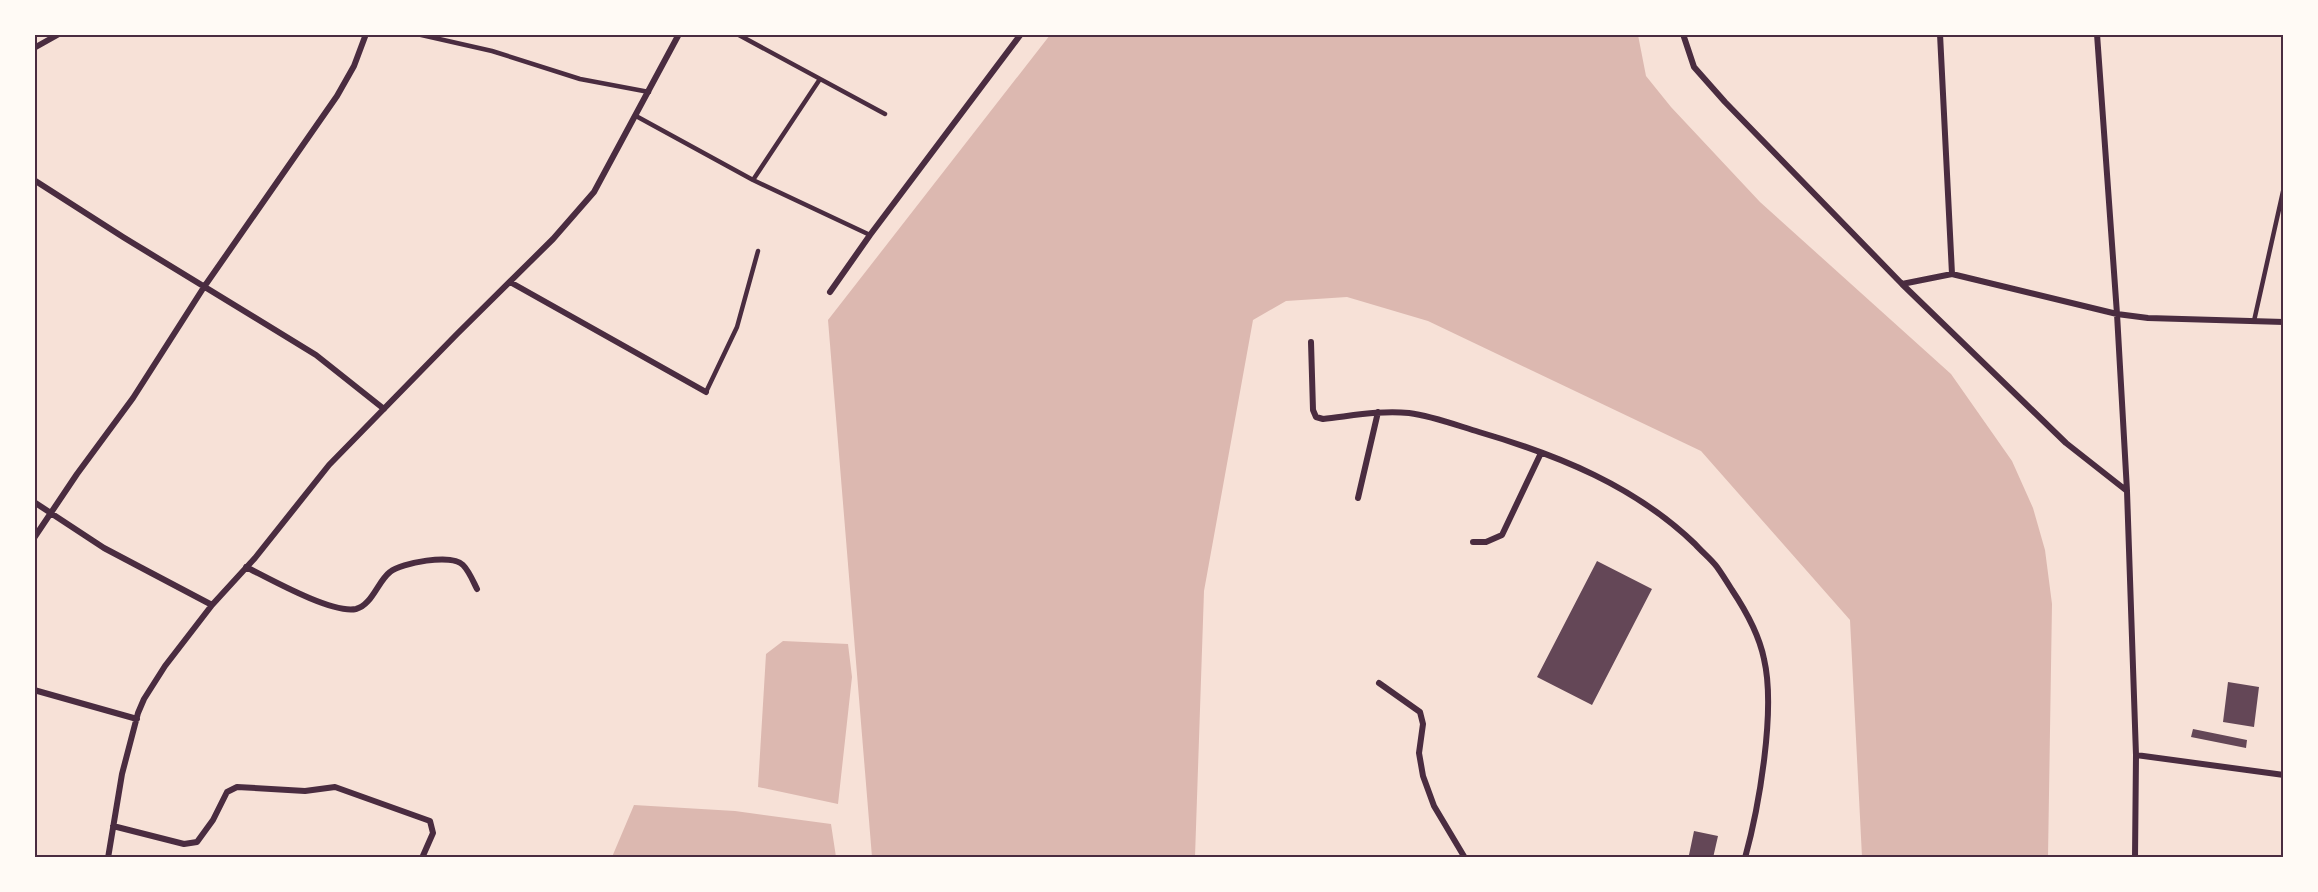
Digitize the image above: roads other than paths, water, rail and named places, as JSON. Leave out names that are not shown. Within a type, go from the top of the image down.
[{"type":"street","points":[[34,48],[59,34]]},
{"type":"street","points":[[168,34],[193,34]]},
{"type":"street","points":[[34,538],[146,378],[204,287],[337,96],[354,66],[366,34]]},
{"type":"street","points":[[108,858],[122,774],[137,719],[152,685],[212,605],[329,465],[553,239],[594,192],[679,34]]},
{"type":"street","points":[[830,292],[1021,34]]},
{"type":"street","points":[[1683,34],[1694,67],[1725,102],[1902,284],[2066,443],[2127,491]]},
{"type":"street","points":[[1940,34],[1952,274]]},
{"type":"street","points":[[2097,34],[2127,491],[2136,755],[2134,858]]},
{"type":"street","points":[[34,180],[316,355],[384,409]]},
{"type":"street","points":[[1902,284],[1952,274],[2117,314],[2148,318],[2283,322]]},
{"type":"street","points":[[510,282],[706,392]]},
{"type":"street","points":[[1311,342],[1313,410],[1316,417],[1323,419],[1378,412],[1411,413],[1506,440],[1541,453],[1606,480],[1629,493],[1677,527],[1716,566],[1751,621],[1764,657],[1768,687],[1760,785],[1745,858]]},
{"type":"street","points":[[1358,498],[1378,412]]},
{"type":"street","points":[[1473,542],[1486,542],[1502,535],[1541,453]]},
{"type":"street","points":[[34,502],[119,557],[212,605]]},
{"type":"street","points":[[246,567],[320,602],[351,609],[359,608],[367,602],[389,572],[434,559],[454,559],[463,565],[477,589]]},
{"type":"street","points":[[1379,683],[1420,712],[1423,724],[1419,753],[1423,776],[1434,806],[1465,858]]},
{"type":"street","points":[[34,690],[137,719]]},
{"type":"street","points":[[2136,755],[2283,775]]},
{"type":"street","points":[[113,826],[184,844],[197,842],[213,820],[230,789],[237,787],[304,791],[335,787],[430,821],[433,833],[422,858]]},
{"type":"lane","points":[[417,34],[492,51],[580,79],[649,92]]},
{"type":"lane","points":[[737,34],[885,114]]},
{"type":"lane","points":[[753,180],[820,79]]},
{"type":"lane","points":[[636,116],[753,180],[870,235]]},
{"type":"lane","points":[[2253,321],[2283,187]]},
{"type":"lane","points":[[706,392],[737,327],[758,251]]}]
